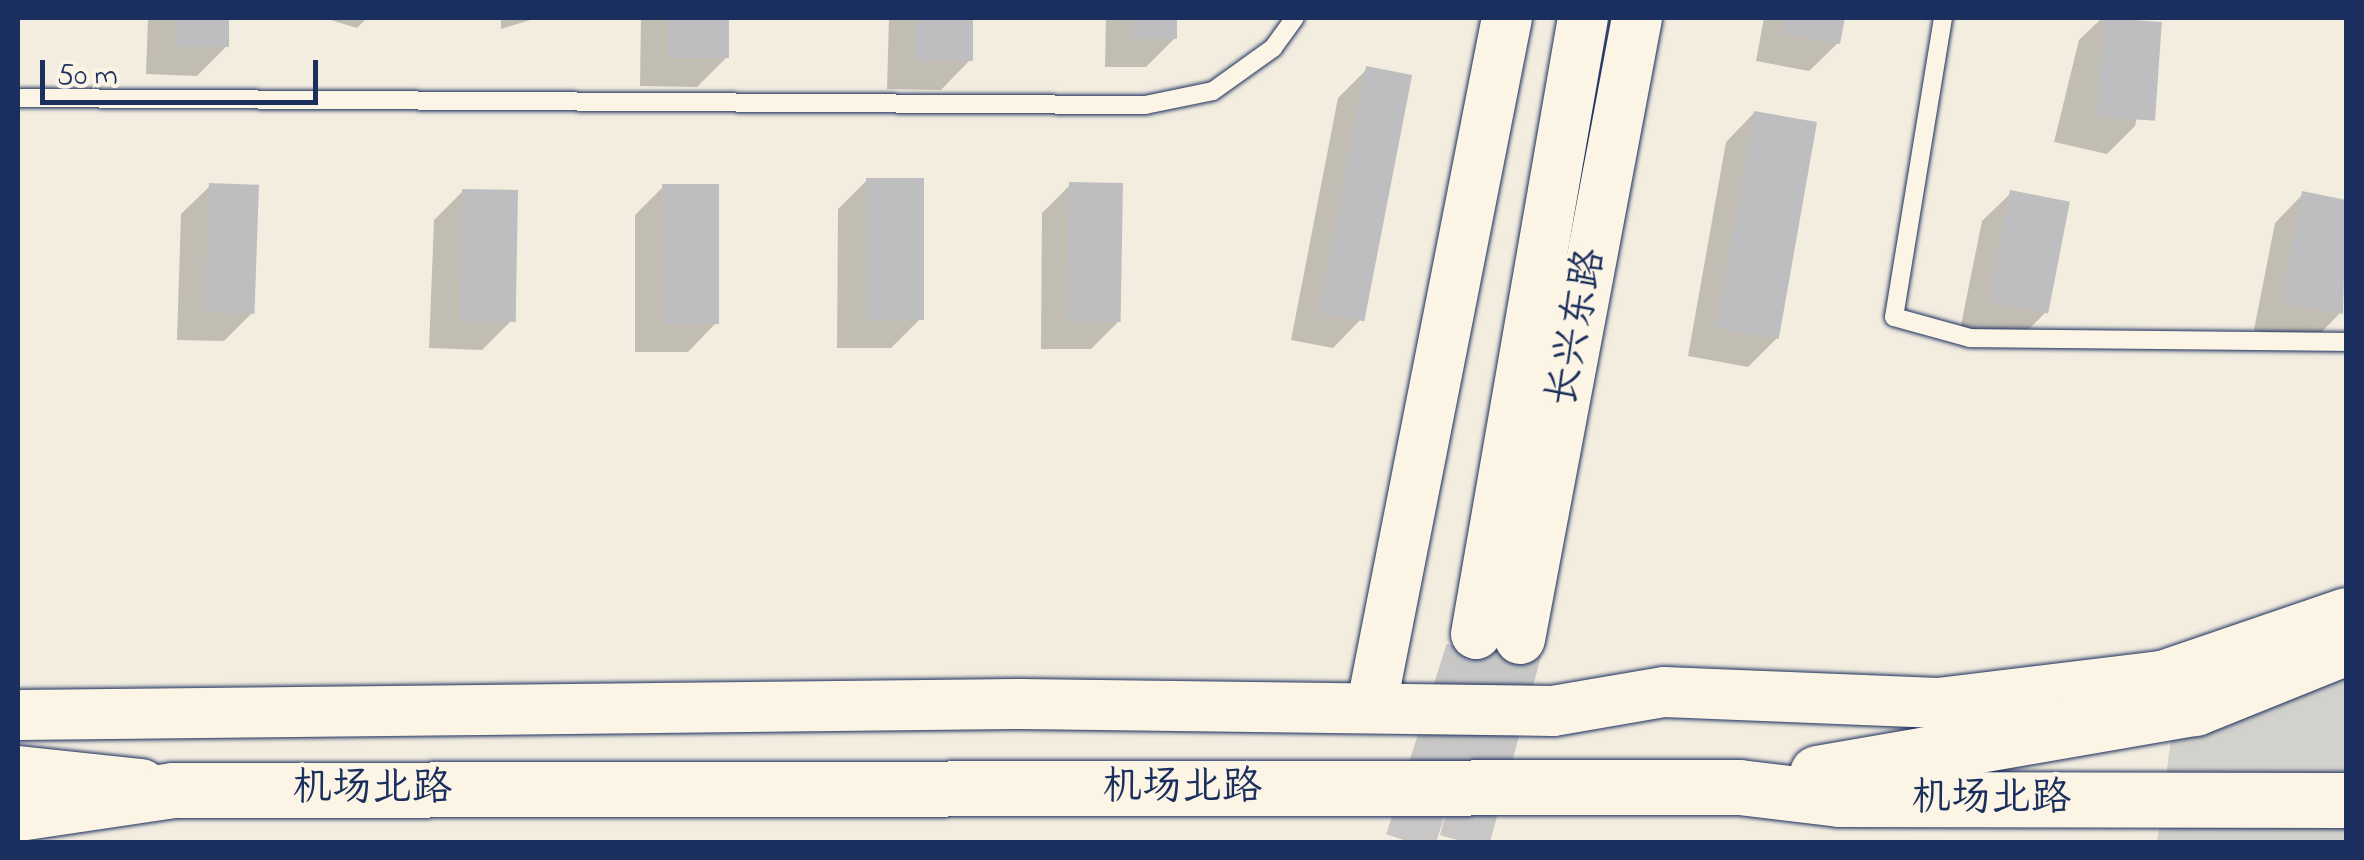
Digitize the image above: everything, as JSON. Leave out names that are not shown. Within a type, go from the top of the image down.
[{"type":"main road","points":[[1372,704],[1507,18]]},
{"type":"main road","name":"长兴东路","points":[[1583,18],[1498,636],[1637,18]]},
{"type":"main road","points":[[18,714],[1372,704],[1552,711],[1664,692],[1938,703],[2162,676],[2346,614]]},
{"type":"main road","points":[[1739,787],[2195,708],[2346,647]]},
{"type":"main road","name":"机场北路","points":[[18,773],[173,790],[1739,787],[1839,799],[2346,800]]},
{"type":"main road","points":[[18,814],[173,790]]},
{"type":"lane","points":[[18,98],[1145,105],[1214,91],[1272,48],[1295,18]]},
{"type":"lane","points":[[1943,18],[1894,316],[1970,338],[2346,342]]},
{"type":"shaded area","points":[[2346,668],[2346,842],[2157,842],[2171,739]]},
{"type":"building","points":[[175,18],[229,18],[229,47],[175,47]]},
{"type":"building","points":[[668,18],[729,18],[729,58],[668,58]]},
{"type":"building","points":[[916,18],[973,18],[973,61],[916,61]]},
{"type":"building","points":[[1133,18],[1177,18],[1177,39],[1133,39]]},
{"type":"building","points":[[1786,18],[1845,18],[1840,44],[1783,33]]},
{"type":"building","points":[[2104,18],[2162,22],[2155,121],[2097,117]]},
{"type":"building","points":[[1366,66],[1412,75],[1364,321],[1318,312]]},
{"type":"building","points":[[1754,111],[1817,122],[1779,339],[1716,328]]},
{"type":"building","points":[[866,178],[924,178],[924,320],[866,320]]},
{"type":"building","points":[[1069,182],[1123,183],[1121,322],[1067,321]]},
{"type":"building","points":[[209,183],[259,185],[254,314],[204,312]]},
{"type":"building","points":[[662,184],[719,184],[719,324],[662,324]]},
{"type":"building","points":[[462,189],[518,190],[516,322],[460,321]]},
{"type":"building","points":[[2010,190],[2070,202],[2048,314],[1988,302]]},
{"type":"building","points":[[2302,191],[2346,200],[2343,314],[2281,302]]},
{"type":"tunnel","points":[[1410,842],[1476,634]]},
{"type":"tunnel","points":[[1464,842],[1520,639]]}]
